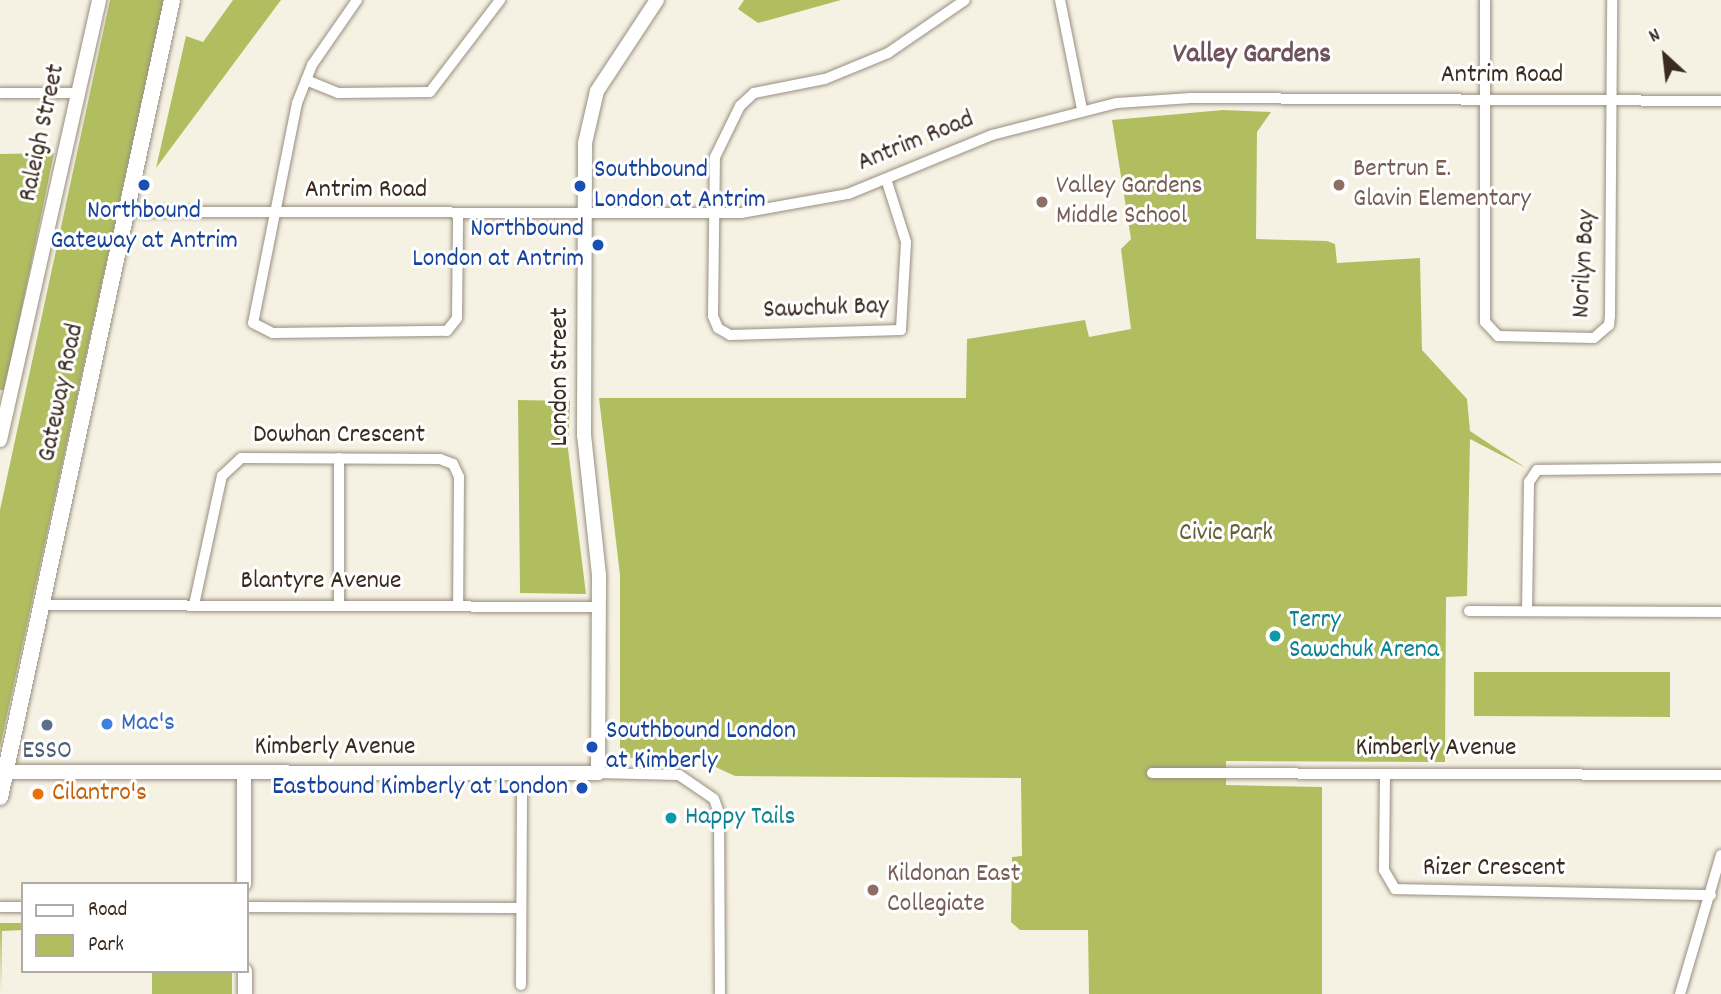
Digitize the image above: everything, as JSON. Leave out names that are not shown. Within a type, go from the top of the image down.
[{"type":"main road","name":"Gateway Road","points":[[0,797],[2,772],[41,605],[172,0]]},
{"type":"street","name":"Raleigh Street","points":[[0,440],[99,0]]},
{"type":"street","points":[[357,0],[306,80],[253,323],[272,333],[450,329],[457,318],[458,214]]},
{"type":"street","points":[[306,80],[338,93],[430,92],[500,0]]},
{"type":"street","name":"London Street","points":[[598,773],[600,607],[584,434],[587,215],[585,143],[597,91],[657,0]]},
{"type":"street","points":[[713,214],[717,146],[749,95],[867,62],[911,40],[965,0]]},
{"type":"street","points":[[1059,0],[1082,109]]},
{"type":"street","points":[[1484,99],[1485,0]]},
{"type":"street","points":[[1612,0],[1612,98]]},
{"type":"street","points":[[0,93],[77,93]]},
{"type":"street","name":"Antrim Road","points":[[126,212],[713,214],[799,206],[887,182],[992,135],[1082,109],[1192,98],[1721,100]]},
{"type":"street","name":"Norilyn Bay","points":[[1484,99],[1489,330],[1498,336],[1594,338],[1609,325],[1612,98]]},
{"type":"street","name":"Sawchuk Bay","points":[[713,214],[713,316],[723,333],[895,334],[906,316],[906,242],[887,182]]},
{"type":"street","points":[[339,605],[340,458]]},
{"type":"street","name":"Dowhan Crescent","points":[[194,605],[229,463],[340,458],[440,459],[453,464],[459,477],[458,605]]},
{"type":"street","points":[[1527,610],[1529,482],[1537,470],[1721,468]]},
{"type":"street","name":"Blantyre Avenue","points":[[41,605],[600,607]]},
{"type":"street","points":[[1469,611],[1721,612]]},
{"type":"street","name":"Kimberly Avenue","points":[[2,772],[598,773],[670,774],[694,781],[719,813],[720,994]]},
{"type":"street","points":[[244,772],[244,882]]},
{"type":"street","name":"Kimberly Avenue","points":[[1152,772],[1721,775]]},
{"type":"street","points":[[521,985],[522,774]]},
{"type":"street","name":"Rizer Crescent","points":[[1385,774],[1384,870],[1395,889],[1711,895]]},
{"type":"street","points":[[1680,994],[1721,855]]},
{"type":"street","points":[[0,907],[21,907]]},
{"type":"street","points":[[248,907],[521,908]]},
{"type":"street","points":[[245,973],[245,994]]},
{"type":"green space","points":[[110,0],[164,0],[0,747],[0,510]]},
{"type":"green space","points":[[233,0],[281,0],[156,168],[186,36],[203,42]]},
{"type":"green space","points":[[744,0],[841,0],[758,23],[738,9]]},
{"type":"green space","name":"Civic Park","points":[[1223,110],[1271,112],[1257,132],[1256,239],[1327,241],[1335,244],[1337,263],[1420,258],[1422,350],[1467,399],[1470,431],[1526,468],[1470,439],[1467,596],[1446,597],[1445,762],[1226,761],[1226,785],[1322,787],[1322,994],[1089,994],[1088,930],[1020,930],[1011,922],[1012,857],[1022,856],[1021,778],[735,776],[694,757],[620,758],[620,575],[599,398],[966,398],[967,339],[1085,320],[1089,337],[1131,329],[1121,249],[1131,239],[1112,120]]},
{"type":"green space","points":[[54,153],[5,390],[0,390],[0,154]]},
{"type":"green space","points":[[518,400],[570,401],[568,449],[586,594],[520,593]]},
{"type":"green space","points":[[1474,672],[1670,672],[1670,717],[1474,716]]},
{"type":"green space","points":[[0,923],[21,923],[21,930],[2,931],[1,994]]},
{"type":"green space","points":[[152,973],[232,973],[232,994],[152,994]]},
{"type":"place","name":"Northbound Gateway at Antrim","points":[[144,185]]},
{"type":"place","name":"Bertrun E. Glavin Elementary","points":[[1339,185]]},
{"type":"place","name":"Southbound London at Antrim","points":[[580,186]]},
{"type":"place","name":"Valley Gardens Middle School","points":[[1042,202]]},
{"type":"place","name":"Northbound London at Antrim","points":[[598,245]]},
{"type":"place","name":"Terry Sawchuk Arena","points":[[1275,636]]},
{"type":"place","name":"Mac's","points":[[107,724]]},
{"type":"place","name":"ESSO","points":[[47,725]]},
{"type":"place","name":"Southbound London at Kimberly","points":[[592,747]]},
{"type":"place","name":"Eastbound Kimberly at London","points":[[582,788]]},
{"type":"place","name":"Cilantro's","points":[[38,794]]},
{"type":"place","name":"Happy Tails","points":[[671,818]]},
{"type":"place","name":"Kildonan East Collegiate","points":[[873,890]]},
{"type":"district","name":"Valley Gardens","points":[[1252,56]]}]
